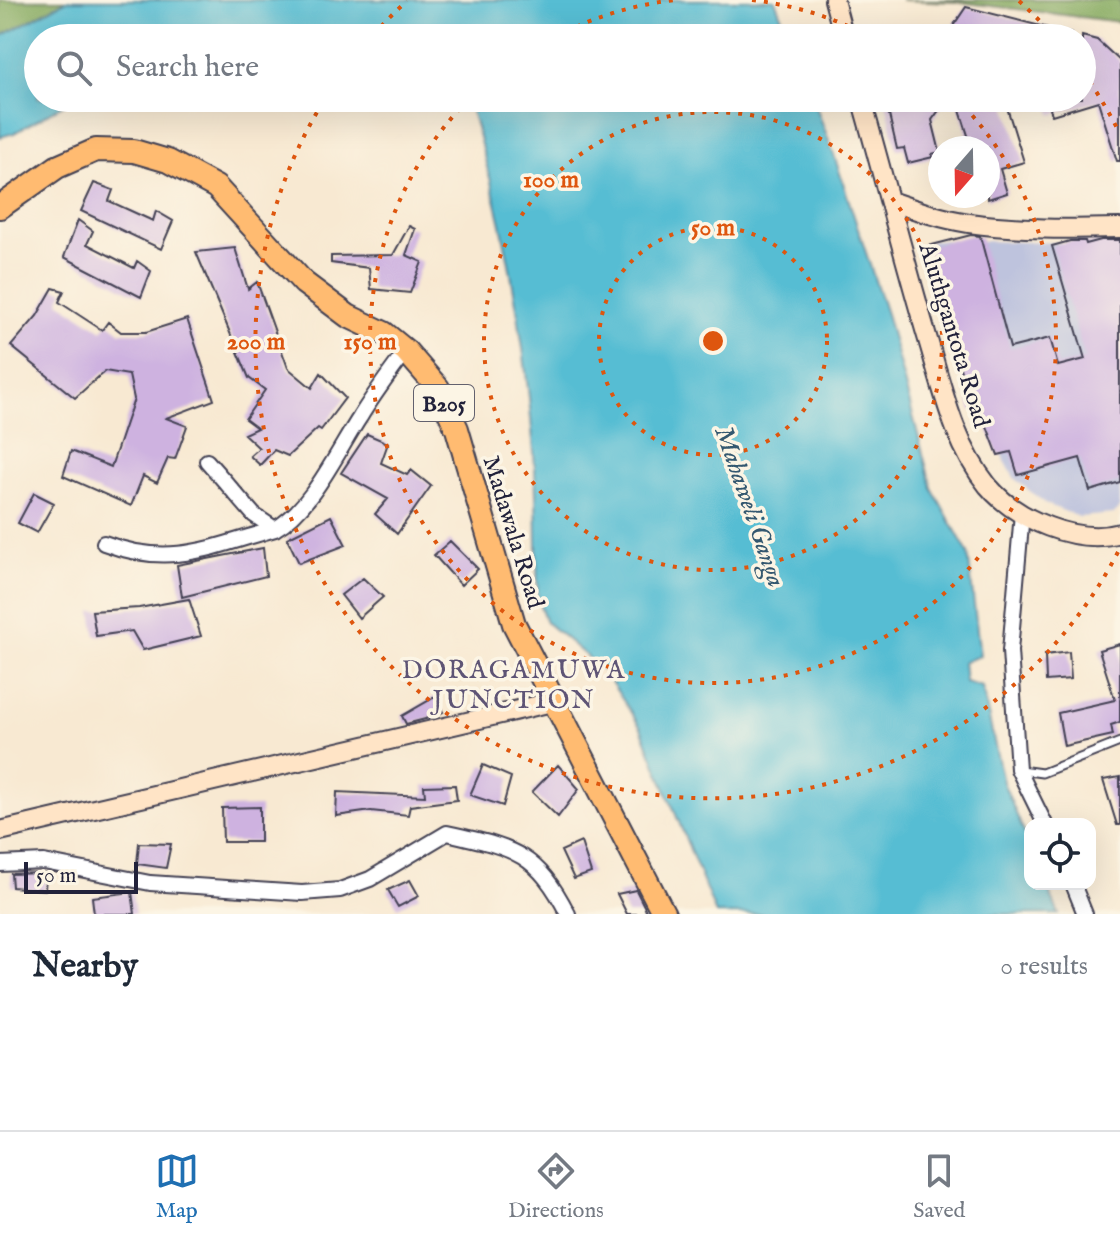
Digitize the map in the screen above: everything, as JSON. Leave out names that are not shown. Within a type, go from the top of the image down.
[{"type":"main road","name":"Madawala Road","points":[[0,207],[57,167],[96,150],[134,151],[168,161],[216,187],[304,283],[348,316],[384,333],[406,351],[438,388],[457,429],[514,624],[664,914]]},
{"type":"street","points":[[834,0],[840,24]]},
{"type":"street","name":"Aluthgantota Road","points":[[865,112],[956,432],[989,487],[1022,513],[1051,529],[1104,537],[1120,533]]},
{"type":"street","points":[[890,201],[969,223],[1066,229],[1120,228]]},
{"type":"street","points":[[104,543],[157,556],[185,555],[275,529],[287,522],[309,496],[406,351]]},
{"type":"street","points":[[207,461],[254,515],[275,529]]},
{"type":"street","points":[[1022,513],[1010,651],[1018,769],[1042,818]]},
{"type":"street","points":[[0,831],[552,702]]},
{"type":"street","points":[[0,864],[44,862],[150,883],[302,893],[340,890],[370,879],[447,833],[499,845],[529,859],[557,893],[568,914]]},
{"type":"street","points":[[1075,890],[1085,914]]},
{"type":"lane","points":[[1018,769],[1042,773],[1120,742]]},
{"type":"shaded area","points":[[930,240],[1120,244],[1120,506],[1114,514],[1079,517],[1046,504],[1015,479],[995,443]]},
{"type":"green space","points":[[0,0],[67,0],[0,37]]},
{"type":"green space","points":[[901,0],[1120,0],[1120,22],[959,2]]},
{"type":"water","points":[[67,0],[775,0],[784,24],[24,24],[24,112],[51,112],[14,133],[0,137],[0,37]]},
{"type":"water","name":"Mahaweli Ganga","points":[[471,112],[818,112],[887,317],[932,488],[968,553],[980,656],[963,662],[965,682],[982,687],[1003,782],[1024,833],[1024,890],[1049,890],[1059,914],[716,914],[641,728],[604,671],[546,622],[538,600],[535,461],[529,398],[510,267]]},
{"type":"building","points":[[966,7],[1033,24],[954,24]]},
{"type":"building","points":[[1096,40],[1120,61],[1120,161],[1117,161],[1098,101]]},
{"type":"building","points":[[888,112],[938,112],[932,120],[936,136],[928,136],[928,158],[908,163],[904,148],[897,149]]},
{"type":"building","points":[[961,112],[1008,112],[1024,162],[1000,169],[1000,136],[968,136]]},
{"type":"building","points":[[1000,169],[1007,193],[1000,195]]},
{"type":"building","points":[[94,183],[113,190],[109,201],[153,221],[156,211],[173,221],[161,249],[81,211]]},
{"type":"building","points":[[78,220],[93,231],[87,244],[134,268],[137,261],[151,271],[141,297],[64,257]]},
{"type":"building","points":[[409,226],[415,229],[406,255],[422,262],[410,293],[371,289],[369,268],[331,263],[331,256],[393,255]]},
{"type":"building","points":[[971,235],[980,236],[1010,348],[1050,338],[1058,366],[1085,359],[1052,246],[1070,241],[1085,241],[1086,244],[1120,240],[1120,482],[1090,491],[1080,458],[1018,475],[1011,452],[998,455],[980,408],[971,410],[928,246]]},
{"type":"building","points":[[235,248],[248,289],[257,282],[288,368],[312,388],[321,373],[345,398],[321,430],[318,428],[288,456],[274,450],[260,465],[250,456],[259,448],[244,434],[257,428],[245,419],[265,390],[249,378],[196,252]]},
{"type":"building","points":[[53,288],[64,291],[59,302],[102,330],[108,322],[121,332],[146,332],[187,319],[214,400],[166,418],[187,426],[175,459],[168,458],[157,483],[143,476],[131,506],[63,476],[71,451],[111,467],[134,399],[129,375],[105,371],[75,398],[11,346],[37,316]]},
{"type":"building","points":[[367,434],[388,443],[381,463],[407,475],[411,470],[431,486],[397,534],[375,514],[388,499],[341,473]]},
{"type":"building","points":[[34,493],[54,503],[37,533],[18,523]]},
{"type":"building","points":[[331,516],[346,545],[299,563],[287,538]]},
{"type":"building","points":[[450,541],[478,569],[461,585],[434,555]]},
{"type":"building","points":[[263,548],[266,576],[182,597],[177,565]]},
{"type":"building","points":[[363,578],[383,597],[359,618],[341,595]]},
{"type":"building","points":[[189,599],[201,636],[143,650],[132,631],[96,636],[92,611],[139,608]]},
{"type":"building","points":[[1120,644],[1120,722],[1111,725],[1113,735],[1064,746],[1058,713],[1115,700],[1099,650]]},
{"type":"building","points":[[1069,652],[1071,679],[1046,681],[1045,655]]},
{"type":"building","points":[[435,697],[443,712],[406,724],[402,716]]},
{"type":"building","points":[[483,765],[511,777],[503,806],[470,795]]},
{"type":"building","points":[[558,765],[579,789],[558,817],[532,792]]},
{"type":"building","points":[[1120,777],[1120,825],[1117,825],[1103,780]]},
{"type":"building","points":[[455,785],[457,800],[410,806],[408,815],[371,811],[336,816],[337,792],[425,796],[424,786]]},
{"type":"building","points":[[260,807],[260,842],[223,842],[222,808]]},
{"type":"building","points":[[581,842],[591,873],[574,879],[561,851]]},
{"type":"building","points":[[139,843],[171,844],[166,868],[137,864]]},
{"type":"building","points":[[46,873],[45,890],[12,887],[11,874]]},
{"type":"building","points":[[410,880],[419,896],[398,907],[388,890]]},
{"type":"building","points":[[636,890],[647,914],[627,914],[617,894]]},
{"type":"building","points":[[132,892],[135,914],[94,914],[92,897]]},
{"type":"district","name":"DORAGAMUWA JUNCTION","points":[[514,684]]}]
